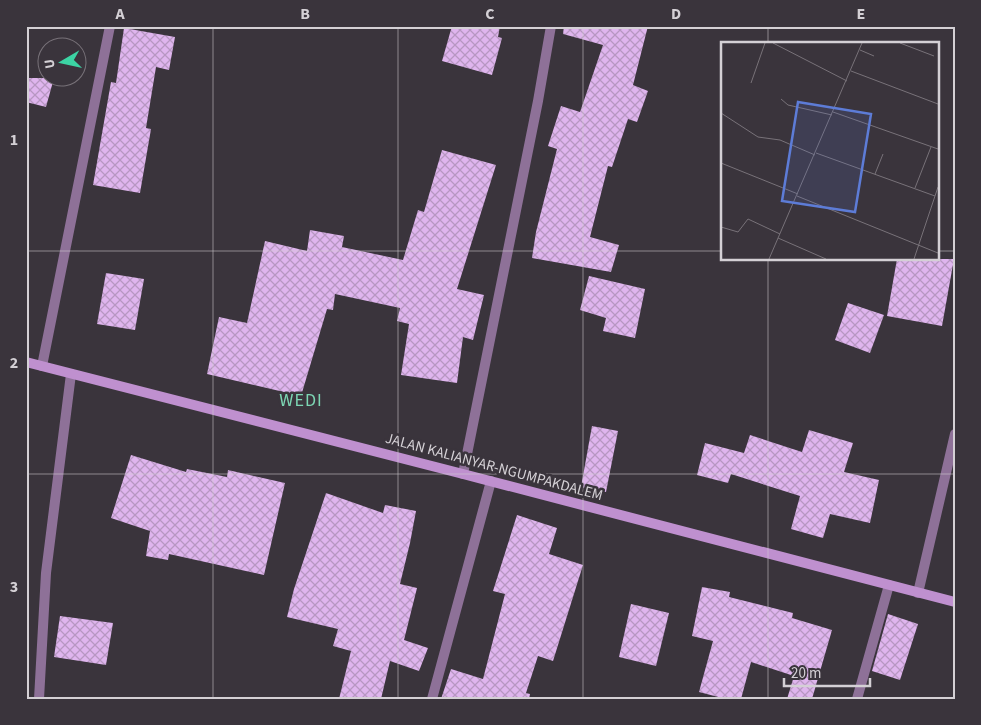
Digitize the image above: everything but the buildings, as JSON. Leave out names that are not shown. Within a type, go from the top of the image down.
[{"type":"street","points":[[42,366],[110,26]]},
{"type":"street","points":[[463,474],[551,26]]},
{"type":"street","name":"JALAN KALIANYAR-NGUMPAKDALEM","points":[[26,362],[955,602]]},
{"type":"street","points":[[39,699],[46,573],[71,374]]},
{"type":"street","points":[[918,593],[955,434]]},
{"type":"street","points":[[432,699],[491,481]]},
{"type":"street","points":[[857,699],[889,585]]},
{"type":"district","name":"WEDI","points":[[301,400]]}]
